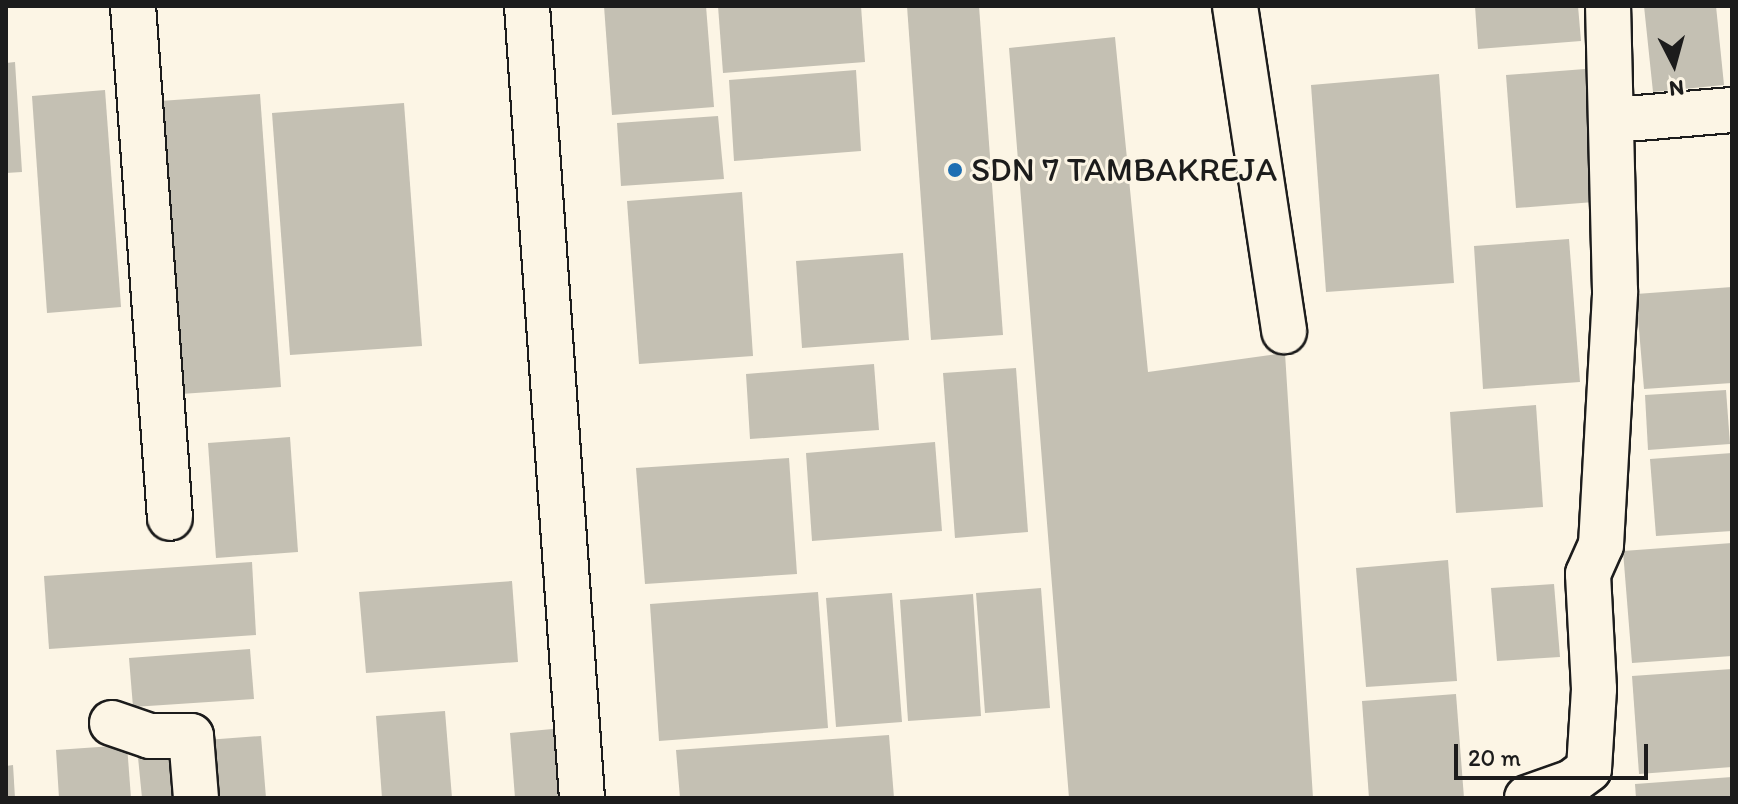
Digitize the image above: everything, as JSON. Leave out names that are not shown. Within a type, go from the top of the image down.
[{"type":"street","points":[[133,6],[170,518]]},
{"type":"street","points":[[527,6],[582,798]]},
{"type":"street","points":[[1235,6],[1284,331]]},
{"type":"street","points":[[1527,798],[1572,782],[1589,769],[1594,689],[1588,574],[1601,545],[1609,459],[1615,120],[1608,6]]},
{"type":"street","points":[[1615,120],[1732,110]]},
{"type":"street","points":[[112,723],[150,736],[191,736],[196,798]]},
{"type":"building","points":[[604,6],[706,6],[714,107],[612,115]]},
{"type":"building","points":[[718,6],[861,6],[865,62],[723,73]]},
{"type":"building","name":"SDN 7 TAMBAKREJA","points":[[907,6],[979,6],[1003,335],[931,340]]},
{"type":"building","points":[[1475,6],[1578,6],[1581,41],[1478,49]]},
{"type":"building","points":[[1644,6],[1716,6],[1724,85],[1653,92]]},
{"type":"building","points":[[1115,37],[1148,372],[1285,353],[1313,798],[1069,798],[1009,48]]},
{"type":"building","points":[[15,62],[22,172],[6,173],[6,63]]},
{"type":"building","points":[[1585,69],[1594,202],[1516,208],[1506,75]]},
{"type":"building","points":[[856,70],[861,151],[734,161],[729,80]]},
{"type":"building","points":[[1439,74],[1454,283],[1326,292],[1311,85]]},
{"type":"building","points":[[105,90],[121,307],[47,313],[32,96]]},
{"type":"building","points":[[260,94],[281,387],[181,394],[160,101]]},
{"type":"building","points":[[404,103],[422,346],[290,355],[272,113]]},
{"type":"building","points":[[718,116],[724,179],[621,186],[617,123]]},
{"type":"building","points":[[742,192],[753,356],[639,364],[627,201]]},
{"type":"building","points":[[1569,239],[1580,382],[1483,389],[1474,246]]},
{"type":"building","points":[[903,253],[909,340],[802,348],[796,261]]},
{"type":"building","points":[[1732,287],[1732,383],[1644,389],[1636,294]]},
{"type":"building","points":[[874,364],[879,430],[750,439],[746,374]]},
{"type":"building","points":[[1016,368],[1028,532],[955,538],[943,373]]},
{"type":"building","points":[[1726,390],[1730,444],[1648,450],[1645,395]]},
{"type":"building","points":[[1536,405],[1543,507],[1456,513],[1450,412]]},
{"type":"building","points":[[290,437],[298,552],[216,558],[208,443]]},
{"type":"building","points":[[935,442],[942,531],[812,541],[806,453]]},
{"type":"building","points":[[1732,453],[1732,531],[1656,536],[1650,459]]},
{"type":"building","points":[[789,458],[797,574],[645,584],[636,468]]},
{"type":"building","points":[[1732,543],[1732,656],[1632,663],[1623,551]]},
{"type":"building","points":[[1448,560],[1457,681],[1366,687],[1356,568]]},
{"type":"building","points":[[252,562],[256,635],[49,649],[44,576]]},
{"type":"building","points":[[512,581],[518,662],[366,673],[359,592]]},
{"type":"building","points":[[1554,584],[1560,657],[1497,661],[1491,588]]},
{"type":"building","points":[[1041,588],[1050,708],[985,713],[976,593]]},
{"type":"building","points":[[818,592],[828,728],[659,741],[650,604]]},
{"type":"building","points":[[892,593],[902,722],[836,727],[826,598]]},
{"type":"building","points":[[973,594],[981,716],[908,721],[900,600]]},
{"type":"building","points":[[250,649],[254,699],[133,707],[129,658]]},
{"type":"building","points":[[1732,669],[1732,767],[1639,774],[1632,676]]},
{"type":"building","points":[[1456,694],[1464,798],[1369,798],[1362,701]]},
{"type":"building","points":[[445,711],[452,798],[382,798],[376,716]]},
{"type":"building","points":[[563,728],[567,798],[515,798],[510,733]]},
{"type":"building","points":[[889,735],[894,798],[680,798],[676,750]]},
{"type":"building","points":[[261,736],[266,798],[210,798],[206,740]]},
{"type":"building","points":[[184,744],[188,798],[142,798],[137,747]]},
{"type":"building","points":[[127,745],[131,798],[59,798],[56,750]]},
{"type":"building","points":[[13,765],[15,798],[6,798],[6,766]]},
{"type":"building","points":[[1732,777],[1732,798],[1636,798],[1635,784]]},
{"type":"place","name":"SDN 7 TAMBAKREJA","points":[[955,170]]}]
